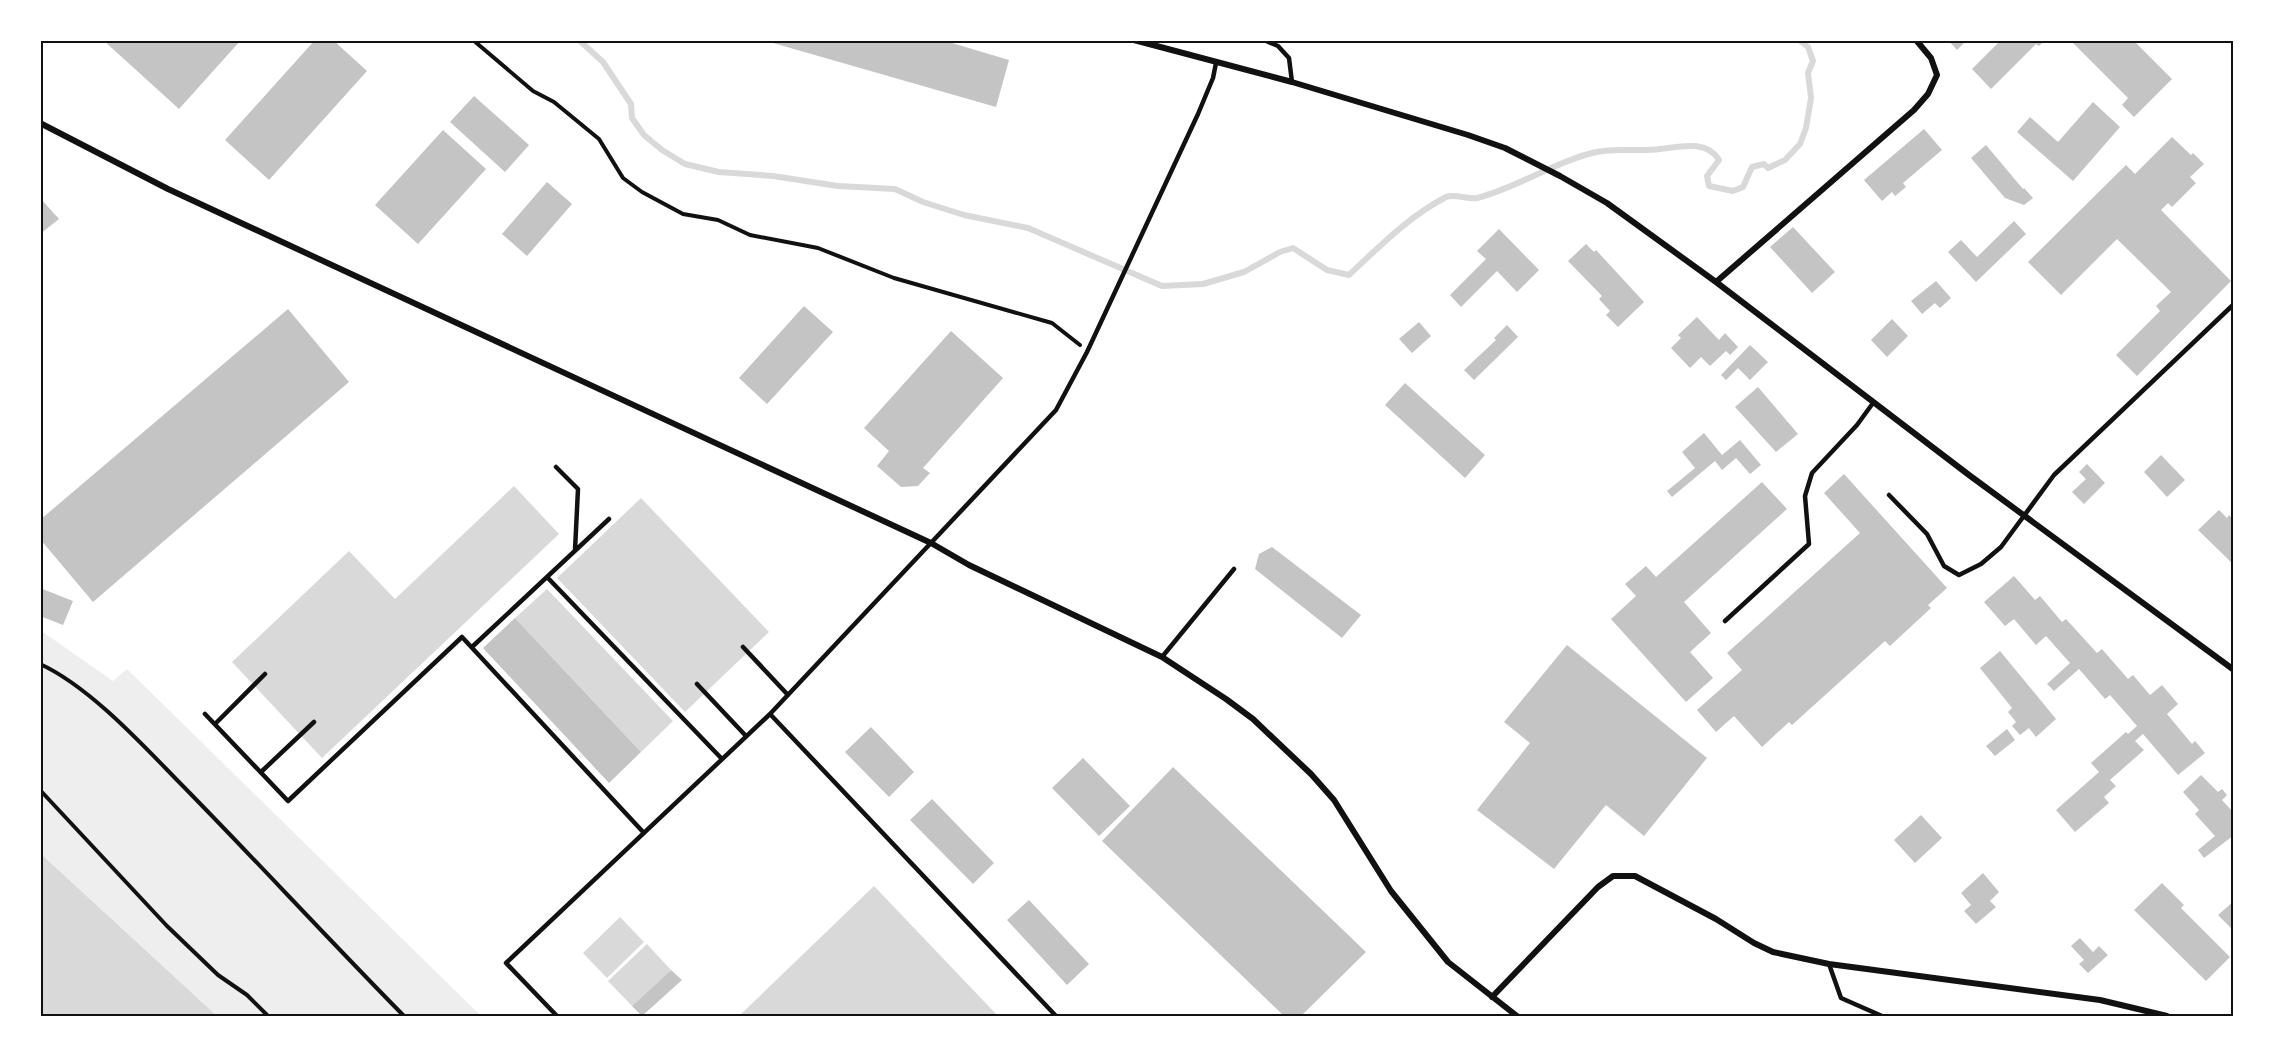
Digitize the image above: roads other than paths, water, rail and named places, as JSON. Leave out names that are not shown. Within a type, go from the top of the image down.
[{"type":"street","points":[[1134,40],[1292,82],[1468,135],[1529,160],[1560,176],[1607,203],[1716,282],[1873,403],[2234,670]]},
{"type":"street","points":[[1716,282],[1914,110],[1928,94],[1937,75],[1931,58],[1916,40]]},
{"type":"street","points":[[40,123],[168,189],[931,543],[969,564],[1162,657],[1219,693],[1253,719],[1311,774],[1334,800],[1391,891],[1448,962],[1517,1017]]},
{"type":"street","points":[[1492,997],[1598,887],[1613,876],[1635,876],[1773,952],[1829,964],[2100,1000],[2167,1017]]},
{"type":"lane","points":[[1264,40],[1278,46],[1289,58],[1292,82]]},
{"type":"lane","points":[[557,1017],[506,963],[770,714],[1056,410],[1087,352],[1198,114],[1213,78],[1216,63]]},
{"type":"lane","points":[[1889,495],[1927,534],[1944,566],[1959,575],[1981,564],[2001,548],[2054,475],[2234,304]]},
{"type":"lane","points":[[1725,621],[1809,544],[1805,496],[1812,472],[1857,425],[1873,403]]},
{"type":"lane","points":[[556,467],[578,489],[575,550]]},
{"type":"lane","points":[[472,647],[609,519]]},
{"type":"lane","points":[[1162,657],[1234,569]]},
{"type":"lane","points":[[547,576],[722,759]]},
{"type":"lane","points":[[205,714],[288,801],[462,637],[644,833]]},
{"type":"lane","points":[[743,647],[788,695]]},
{"type":"lane","points":[[215,724],[265,674]]},
{"type":"lane","points":[[697,684],[746,736]]},
{"type":"lane","points":[[770,714],[1056,1017]]},
{"type":"lane","points":[[261,772],[314,722]]},
{"type":"lane","points":[[1829,964],[1841,998],[1882,1017]]},
{"type":"waterway","points":[[579,40],[603,62],[631,104],[632,118],[644,135],[662,150],[685,164],[719,172],[773,176],[838,186],[895,189],[923,202],[964,215],[1028,228],[1162,286],[1203,284],[1244,272],[1280,252],[1293,248],[1327,270],[1349,275],[1407,223],[1446,197],[1477,198],[1492,194],[1577,157],[1600,151],[1652,150],[1684,146],[1707,149],[1719,160],[1707,176],[1709,186],[1733,191],[1743,187],[1752,167],[1764,164],[1768,168],[1785,160],[1800,144],[1806,128],[1811,98],[1808,73],[1813,61],[1808,47],[1799,40]]}]
